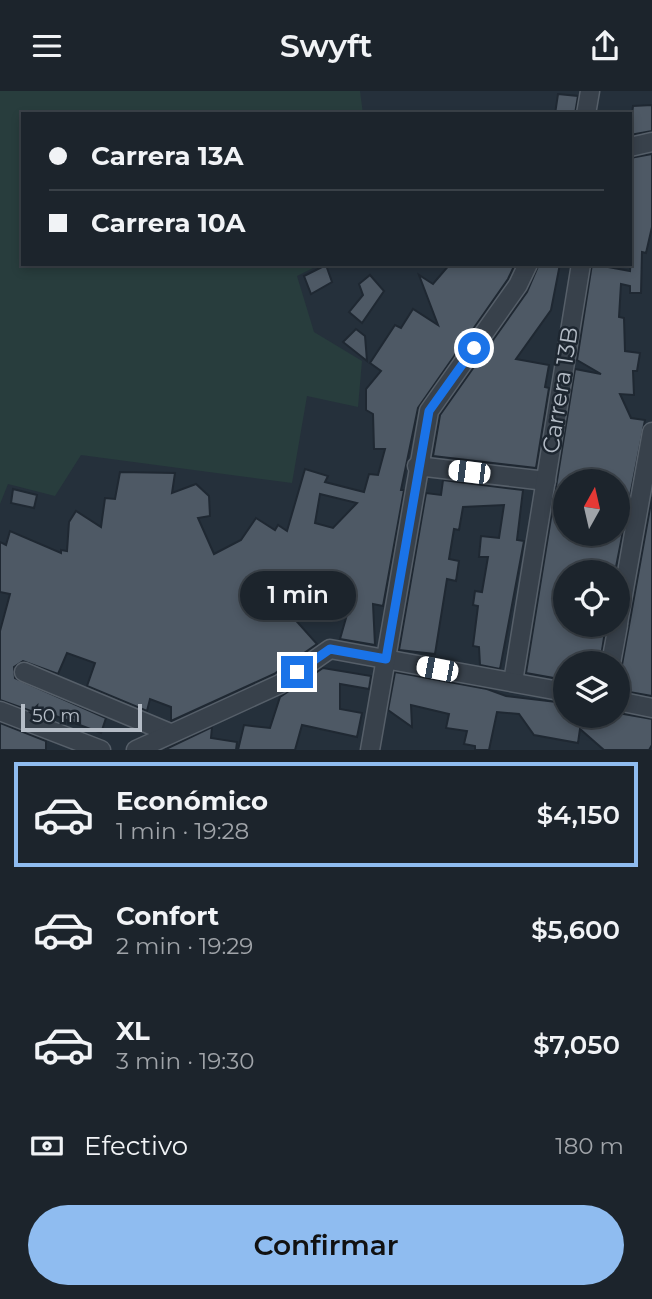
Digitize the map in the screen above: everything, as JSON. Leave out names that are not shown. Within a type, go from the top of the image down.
[{"type":"street","points":[[586,112],[590,91]]},
{"type":"street","points":[[632,146],[652,142]]},
{"type":"street","points":[[370,750],[417,466],[429,411],[518,285],[527,266]]},
{"type":"street","name":"Carrera 13B","points":[[513,682],[581,266]]},
{"type":"street","points":[[629,560],[652,432]]},
{"type":"street","points":[[417,466],[546,481]]},
{"type":"street","points":[[136,750],[280,684],[330,649],[553,690]]},
{"type":"street","points":[[24,672],[170,733]]},
{"type":"street","points":[[630,703],[652,708]]},
{"type":"street","points":[[0,711],[101,750]]},
{"type":"green space","points":[[0,91],[360,91],[363,112],[21,112],[21,266],[317,266],[297,276],[314,332],[362,361],[358,407],[307,396],[292,483],[81,455],[55,496],[8,484],[0,504]]},
{"type":"building","points":[[558,94],[578,96],[575,112],[555,112]]},
{"type":"building","points":[[652,105],[652,131],[632,135],[633,106]]},
{"type":"building","points":[[652,154],[652,227],[646,253],[642,252],[641,293],[630,293],[630,286],[621,284],[619,317],[624,318],[625,351],[640,353],[637,371],[633,371],[634,395],[620,394],[631,418],[645,420],[630,496],[630,469],[559,469],[575,369],[601,374],[577,360],[592,266],[630,271],[632,158]]},
{"type":"building","points":[[326,266],[332,282],[311,294],[304,276]]},
{"type":"building","points":[[448,266],[514,266],[508,279],[418,408],[401,490],[404,490],[383,606],[373,604],[375,645],[340,639],[350,604],[300,587],[291,615],[317,644],[274,674],[171,721],[171,707],[150,699],[147,711],[87,686],[95,663],[67,653],[58,674],[23,661],[14,667],[15,678],[106,718],[101,733],[45,712],[45,716],[0,700],[0,631],[10,594],[0,592],[0,542],[6,545],[10,531],[61,553],[61,550],[67,551],[69,522],[76,511],[101,527],[105,498],[115,499],[120,472],[175,473],[172,493],[196,484],[209,496],[210,516],[198,518],[214,554],[241,540],[256,518],[275,530],[278,525],[287,531],[305,469],[328,476],[325,482],[364,492],[369,474],[378,475],[385,449],[374,449],[373,414],[366,410],[366,389],[381,371],[370,363],[395,325],[401,328],[413,309],[438,325],[419,275],[433,284]],"holes":[[[320,494],[357,503],[333,528],[315,523]]]},
{"type":"building","points":[[538,266],[560,266],[551,310],[516,359],[549,365],[545,387],[549,388],[536,468],[433,456],[440,415],[527,292]]},
{"type":"building","points":[[370,275],[384,291],[362,323],[349,312],[363,295],[359,284]]},
{"type":"building","points":[[356,329],[365,336],[367,361],[343,342]]},
{"type":"building","points":[[443,480],[523,490],[517,540],[524,541],[500,669],[480,665],[479,647],[473,646],[478,606],[473,605],[475,591],[482,592],[488,557],[479,557],[481,536],[499,538],[504,505],[463,507],[459,530],[454,529],[449,559],[459,561],[456,581],[447,579],[435,654],[399,650],[426,493],[441,495]]},
{"type":"building","points":[[13,489],[37,495],[34,508],[11,503]]},
{"type":"building","points":[[652,497],[652,696],[630,692],[630,651],[624,651],[627,637],[630,637],[630,620]]},
{"type":"building","points":[[553,505],[553,546],[620,546],[617,560],[553,560],[553,637],[604,637],[602,651],[553,651],[553,678],[526,673]]},
{"type":"building","points":[[323,668],[371,676],[369,689],[340,684],[340,709],[362,713],[357,737],[302,725],[295,750],[238,750],[244,725],[270,728],[280,697]]},
{"type":"building","points":[[395,672],[487,689],[506,696],[553,702],[553,728],[630,728],[630,715],[652,719],[652,745],[649,750],[604,750],[580,729],[578,743],[534,735],[519,714],[497,712],[489,750],[475,750],[475,746],[464,744],[467,731],[446,728],[449,714],[411,705],[412,727],[388,710]]},
{"type":"building","points":[[0,723],[46,741],[46,750],[0,750]]},
{"type":"building","points":[[212,727],[211,738],[237,742],[236,750],[164,750]]},
{"type":"route","points":[[297,672],[330,649],[386,659],[417,466],[429,411],[474,348]]}]
